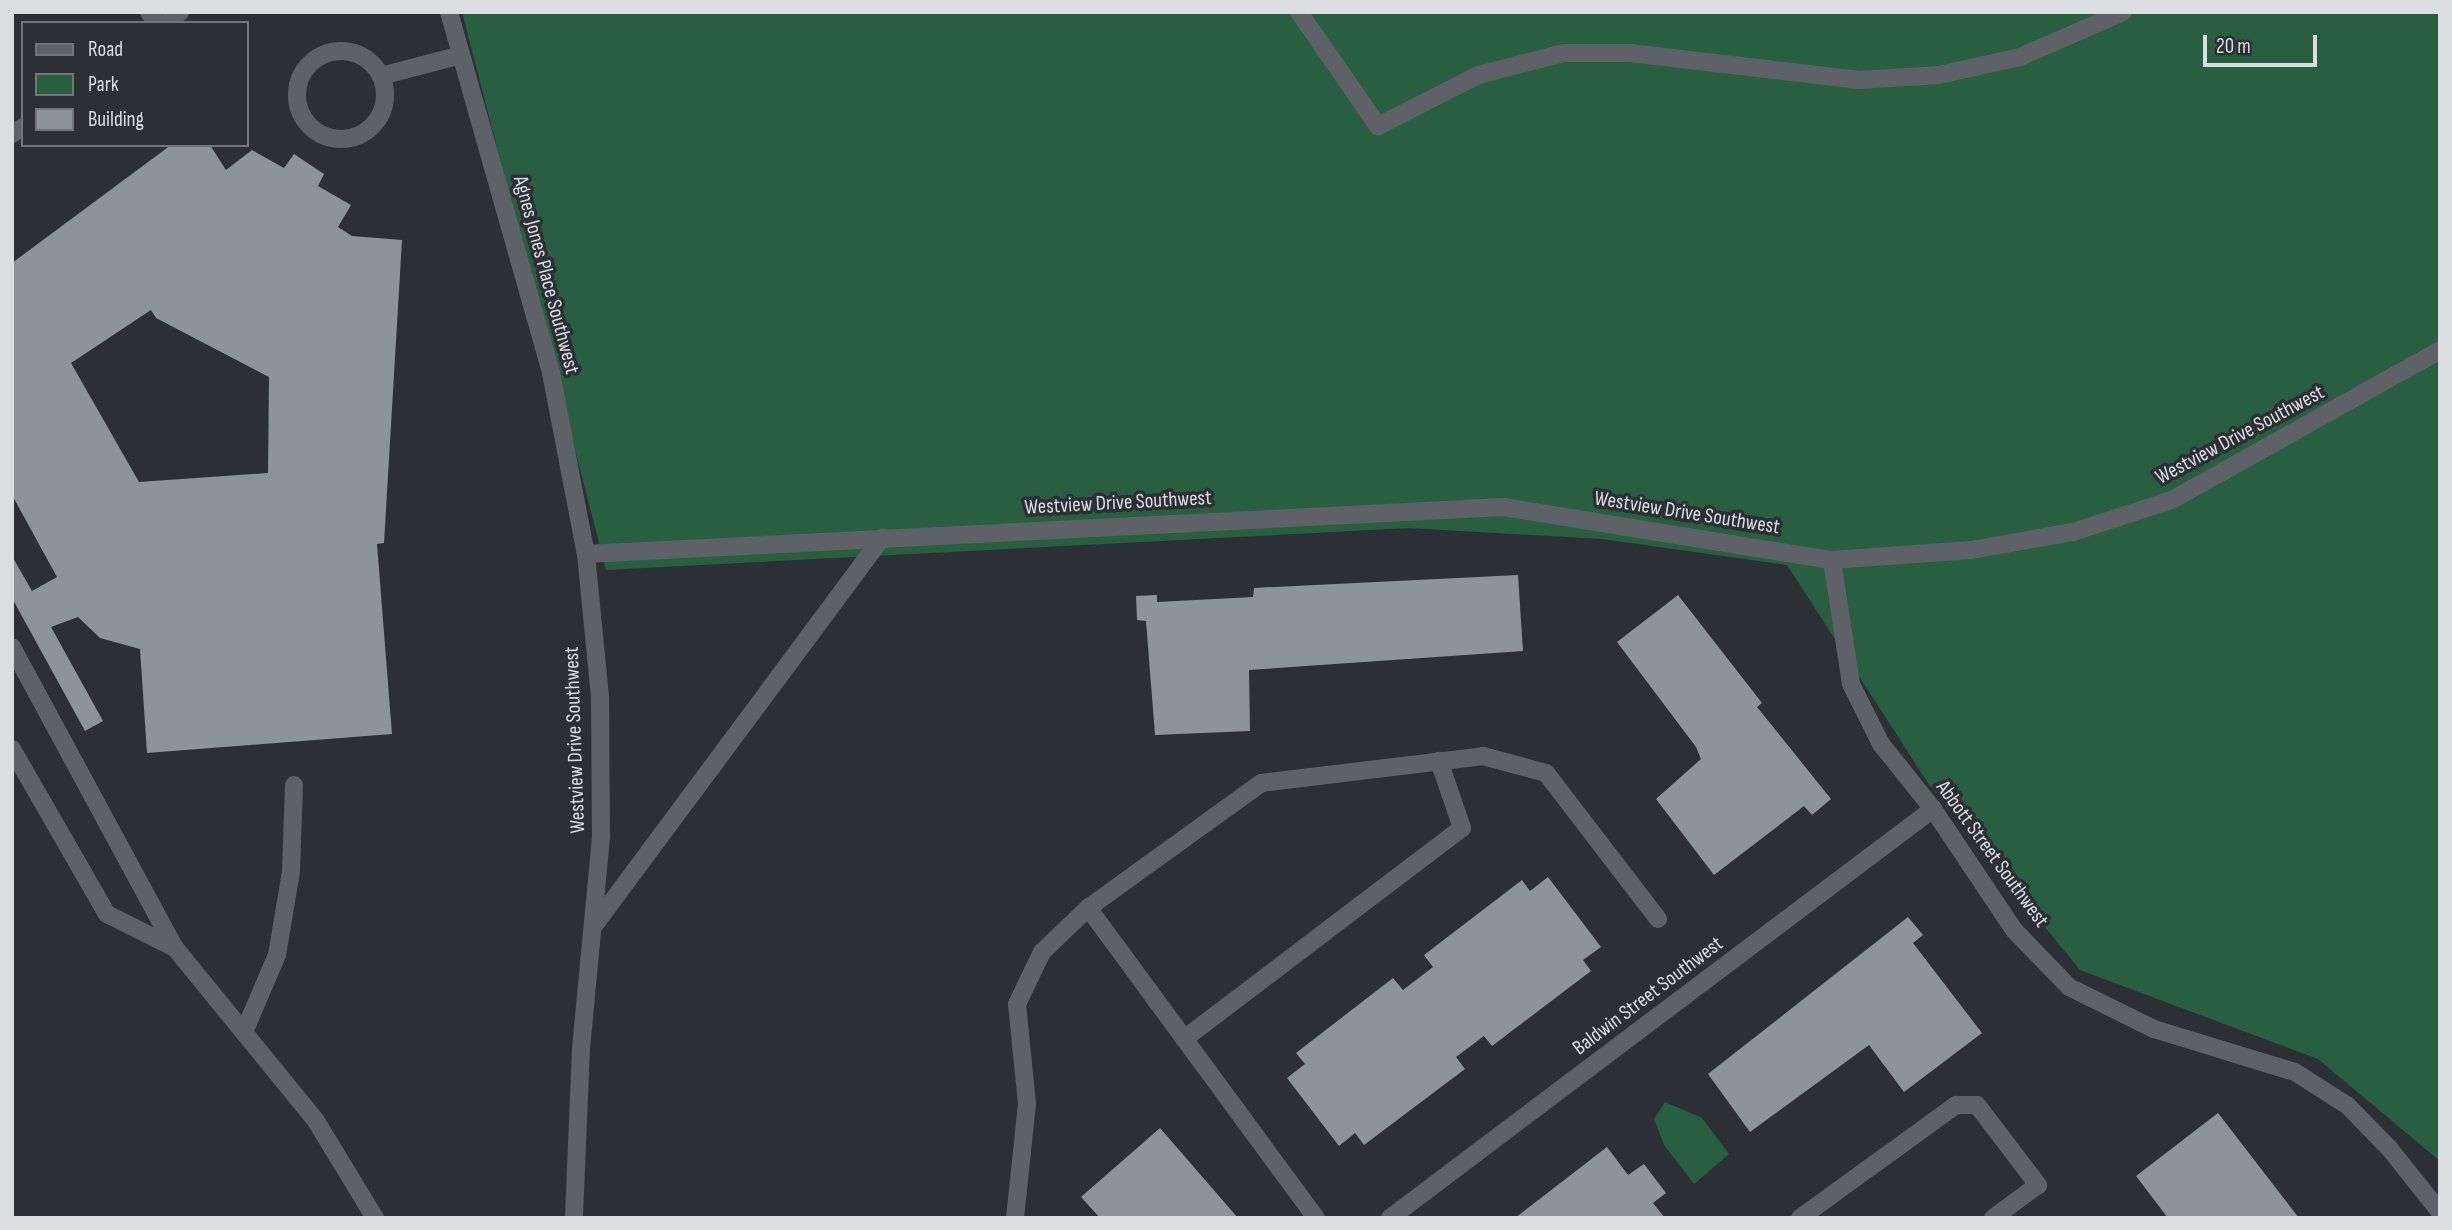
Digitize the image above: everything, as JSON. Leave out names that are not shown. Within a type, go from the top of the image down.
[{"type":"street","name":"Agnes Jones Place Southwest","points":[[449,12],[551,373],[586,554]]},
{"type":"street","points":[[1299,12],[1378,126],[1478,75],[1564,53],[1630,53],[1859,80],[1939,75],[2020,57],[2123,12]]},
{"type":"street","points":[[330,52],[359,55],[381,76],[384,106],[372,126],[353,138],[323,135],[301,114],[298,84],[310,65],[330,52]]},
{"type":"street","points":[[381,76],[461,55]]},
{"type":"street","name":"Westview Drive Southwest","points":[[574,1218],[581,1049],[601,837],[600,697],[586,554],[1503,507],[1832,560],[1971,550],[2073,532],[2172,500],[2440,350]]},
{"type":"street","points":[[593,928],[883,538]]},
{"type":"street","name":"Abbott Street Southwest","points":[[1832,560],[1851,684],[1881,744],[1933,809],[2014,930],[2069,987],[2154,1029],[2295,1072],[2348,1106],[2389,1148],[2440,1212]]},
{"type":"street","points":[[12,647],[175,948],[316,1121],[375,1218]]},
{"type":"street","points":[[12,749],[107,914],[175,948]]},
{"type":"street","points":[[1015,1218],[1027,1104],[1017,1004],[1042,952],[1088,908],[1261,783],[1483,756],[1546,772],[1658,919]]},
{"type":"street","points":[[1184,1039],[1462,828],[1439,761]]},
{"type":"street","points":[[244,1032],[276,955],[291,872],[294,785]]},
{"type":"street","name":"Baldwin Street Southwest","points":[[1390,1218],[1933,809]]},
{"type":"street","points":[[1088,908],[1316,1218]]},
{"type":"street","points":[[1800,1218],[1956,1105],[1977,1105],[2038,1185],[1993,1218]]},
{"type":"green space","points":[[462,12],[2440,12],[2440,1161],[2318,1059],[2080,970],[1928,783],[1787,565],[1602,539],[1409,528],[606,570]]},
{"type":"green space","points":[[1665,1102],[1702,1118],[1729,1154],[1694,1184],[1664,1145],[1654,1119]]},
{"type":"building","points":[[168,147],[211,147],[226,170],[252,150],[284,168],[294,154],[324,174],[318,186],[351,205],[338,227],[352,236],[402,240],[384,543],[377,544],[392,734],[147,753],[140,649],[100,638],[78,617],[51,627],[103,721],[85,731],[12,598],[12,556],[32,591],[57,577],[12,495],[12,263]],"holes":[[[151,310],[156,318],[269,377],[268,473],[139,482],[71,363]]]},
{"type":"building","points":[[1518,575],[1523,651],[1249,670],[1250,731],[1155,735],[1146,621],[1137,620],[1136,596],[1157,595],[1157,602],[1253,597],[1254,588]]},
{"type":"building","points":[[1678,595],[1762,703],[1757,707],[1831,799],[1812,815],[1804,806],[1714,875],[1656,799],[1701,759],[1696,747],[1617,642]]},
{"type":"building","points":[[1548,877],[1601,947],[1583,960],[1591,971],[1492,1046],[1484,1036],[1456,1057],[1465,1069],[1364,1145],[1355,1133],[1339,1146],[1287,1078],[1305,1064],[1296,1053],[1393,978],[1403,990],[1433,967],[1424,955],[1522,880],[1530,891]]},
{"type":"building","points":[[1908,917],[1923,935],[1913,943],[1982,1033],[1904,1092],[1869,1045],[1750,1132],[1708,1074]]},
{"type":"building","points":[[2218,1113],[2299,1218],[2168,1218],[2136,1176]]},
{"type":"building","points":[[1160,1128],[1238,1218],[1100,1218],[1081,1197]]},
{"type":"building","points":[[1607,1147],[1628,1175],[1644,1164],[1666,1193],[1653,1203],[1665,1218],[1515,1218]]}]
